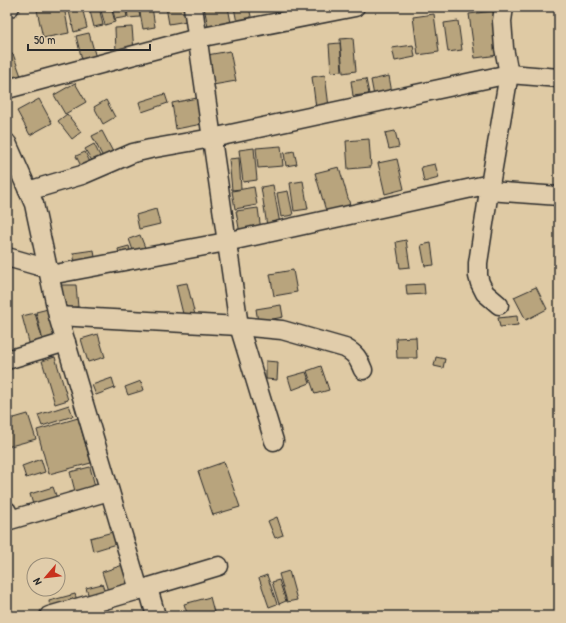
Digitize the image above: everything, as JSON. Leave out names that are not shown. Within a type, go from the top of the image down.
[{"type":"street","points":[[193,7],[239,326],[274,441]]},
{"type":"street","points":[[7,90],[198,38],[355,7]]},
{"type":"street","points":[[499,305],[485,293],[480,283],[478,276],[478,263],[509,74],[504,48],[502,21],[504,7]]},
{"type":"street","points":[[28,191],[82,175],[133,153],[212,138],[509,74],[559,78]]},
{"type":"street","points":[[7,143],[34,204],[58,316],[109,491],[143,589],[156,616]]},
{"type":"street","points":[[7,257],[49,272],[226,242],[481,186],[559,196]]},
{"type":"street","points":[[58,316],[239,326],[282,330],[345,348],[354,353],[362,370]]},
{"type":"street","points":[[7,360],[66,342]]},
{"type":"street","points":[[8,517],[109,491]]},
{"type":"street","points":[[49,616],[219,566]]},
{"type":"building","points":[[52,7],[64,7],[69,33],[43,38],[37,10]]},
{"type":"building","points":[[68,7],[82,7],[87,28],[74,32]]},
{"type":"building","points":[[89,7],[99,7],[103,25],[94,27]]},
{"type":"building","points":[[100,7],[111,7],[115,22],[105,25]]},
{"type":"building","points":[[112,7],[125,7],[127,17],[115,19]]},
{"type":"building","points":[[127,7],[138,7],[140,17],[128,18]]},
{"type":"building","points":[[139,7],[152,7],[155,27],[143,29]]},
{"type":"building","points":[[166,7],[184,7],[187,21],[169,24]]},
{"type":"building","points":[[204,7],[228,7],[232,28],[209,32]]},
{"type":"building","points":[[234,7],[249,7],[252,21],[237,23]]},
{"type":"building","points":[[493,11],[499,55],[475,58],[469,14]]},
{"type":"building","points":[[434,14],[439,52],[418,55],[413,17]]},
{"type":"building","points":[[458,21],[462,50],[448,52],[444,23]]},
{"type":"building","points":[[132,27],[134,51],[116,52],[115,28]]},
{"type":"building","points":[[89,33],[98,65],[84,68],[76,36]]},
{"type":"building","points":[[353,38],[356,71],[343,73],[340,39]]},
{"type":"building","points":[[340,43],[342,71],[331,72],[329,44]]},
{"type":"building","points":[[413,45],[415,57],[395,61],[392,48]]},
{"type":"building","points":[[230,51],[236,81],[213,85],[207,55]]},
{"type":"building","points":[[13,54],[21,76],[8,80],[7,56]]},
{"type":"building","points":[[325,75],[329,107],[316,108],[312,77]]},
{"type":"building","points":[[389,76],[392,93],[374,96],[371,80]]},
{"type":"building","points":[[366,79],[369,94],[353,96],[351,81]]},
{"type":"building","points":[[75,83],[86,102],[65,114],[54,95]]},
{"type":"building","points":[[165,94],[168,103],[142,112],[139,102]]},
{"type":"building","points":[[197,98],[202,124],[176,129],[172,103]]},
{"type":"building","points":[[39,99],[52,123],[30,135],[17,111]]},
{"type":"building","points":[[106,100],[115,117],[103,124],[94,107]]},
{"type":"building","points":[[67,114],[81,132],[72,139],[58,121]]},
{"type":"building","points":[[102,131],[113,152],[103,157],[92,136]]},
{"type":"building","points":[[395,131],[399,147],[389,149],[385,133]]},
{"type":"building","points":[[369,139],[371,167],[348,169],[346,141]]},
{"type":"building","points":[[94,144],[103,162],[95,166],[85,149]]},
{"type":"building","points":[[281,146],[283,166],[258,168],[256,148]]},
{"type":"building","points":[[254,148],[257,180],[243,182],[239,150]]},
{"type":"building","points":[[294,151],[297,164],[286,166],[284,153]]},
{"type":"building","points":[[85,152],[93,168],[84,172],[76,156]]},
{"type":"building","points":[[239,158],[241,189],[232,190],[229,159]]},
{"type":"building","points":[[397,159],[404,189],[385,194],[378,163]]},
{"type":"building","points":[[435,164],[439,178],[424,182],[421,167]]},
{"type":"building","points":[[339,167],[350,205],[326,211],[315,173]]},
{"type":"building","points":[[303,181],[308,209],[294,211],[290,183]]},
{"type":"building","points":[[273,185],[280,224],[267,226],[261,187]]},
{"type":"building","points":[[254,187],[257,205],[235,209],[232,191]]},
{"type":"building","points":[[288,191],[293,215],[281,217],[277,193]]},
{"type":"building","points":[[258,208],[261,231],[240,234],[236,211]]},
{"type":"building","points":[[156,209],[160,224],[139,229],[136,215]]},
{"type":"building","points":[[140,235],[148,255],[136,259],[129,239]]},
{"type":"building","points":[[406,240],[410,267],[400,268],[396,242]]},
{"type":"building","points":[[431,243],[434,265],[425,266],[421,245]]},
{"type":"building","points":[[129,246],[132,258],[121,261],[118,249]]},
{"type":"building","points":[[94,250],[96,265],[76,267],[73,253]]},
{"type":"building","points":[[293,270],[297,292],[274,296],[270,274]]},
{"type":"building","points":[[187,283],[195,315],[184,318],[176,285]]},
{"type":"building","points":[[424,284],[425,294],[407,295],[406,285]]},
{"type":"building","points":[[60,285],[76,285],[78,307],[61,308]]},
{"type":"building","points":[[536,287],[547,309],[526,320],[514,297]]},
{"type":"building","points":[[281,305],[283,317],[258,322],[256,309]]},
{"type":"building","points":[[48,309],[55,338],[43,341],[36,312]]},
{"type":"building","points":[[35,313],[43,342],[30,346],[22,316]]},
{"type":"building","points":[[517,316],[518,325],[500,327],[498,318]]},
{"type":"building","points":[[98,334],[105,357],[88,362],[81,339]]},
{"type":"building","points":[[416,337],[417,358],[397,358],[396,338]]},
{"type":"building","points":[[55,357],[68,400],[55,404],[42,361]]},
{"type":"building","points":[[436,357],[445,359],[443,368],[434,366]]},
{"type":"building","points":[[266,361],[278,362],[277,380],[266,379]]},
{"type":"building","points":[[321,366],[329,390],[315,394],[307,371]]},
{"type":"building","points":[[306,372],[310,383],[292,390],[288,377]]},
{"type":"building","points":[[112,378],[115,388],[96,395],[92,385]]},
{"type":"building","points":[[141,381],[144,390],[128,395],[125,387]]},
{"type":"building","points":[[69,405],[73,416],[42,426],[38,415]]},
{"type":"building","points":[[28,414],[36,439],[7,447],[7,420]]},
{"type":"building","points":[[78,418],[91,463],[49,474],[37,430]]},
{"type":"building","points":[[41,459],[45,472],[26,478],[22,466]]},
{"type":"building","points":[[224,462],[240,507],[213,515],[198,471]]},
{"type":"building","points":[[90,467],[96,490],[76,495],[70,472]]},
{"type":"building","points":[[53,487],[58,501],[34,508],[30,494]]},
{"type":"building","points":[[277,517],[283,535],[275,538],[268,521]]},
{"type":"building","points":[[113,532],[116,544],[93,551],[90,538]]},
{"type":"building","points":[[123,565],[130,586],[109,594],[102,572]]},
{"type":"building","points":[[289,571],[297,600],[287,602],[279,574]]},
{"type":"building","points":[[267,575],[277,604],[269,607],[259,578]]},
{"type":"building","points":[[279,580],[286,601],[279,604],[272,582]]},
{"type":"building","points":[[102,584],[105,592],[89,597],[86,588]]},
{"type":"building","points":[[75,594],[77,600],[50,608],[49,601]]},
{"type":"building","points":[[210,597],[215,616],[188,616],[184,604]]}]
